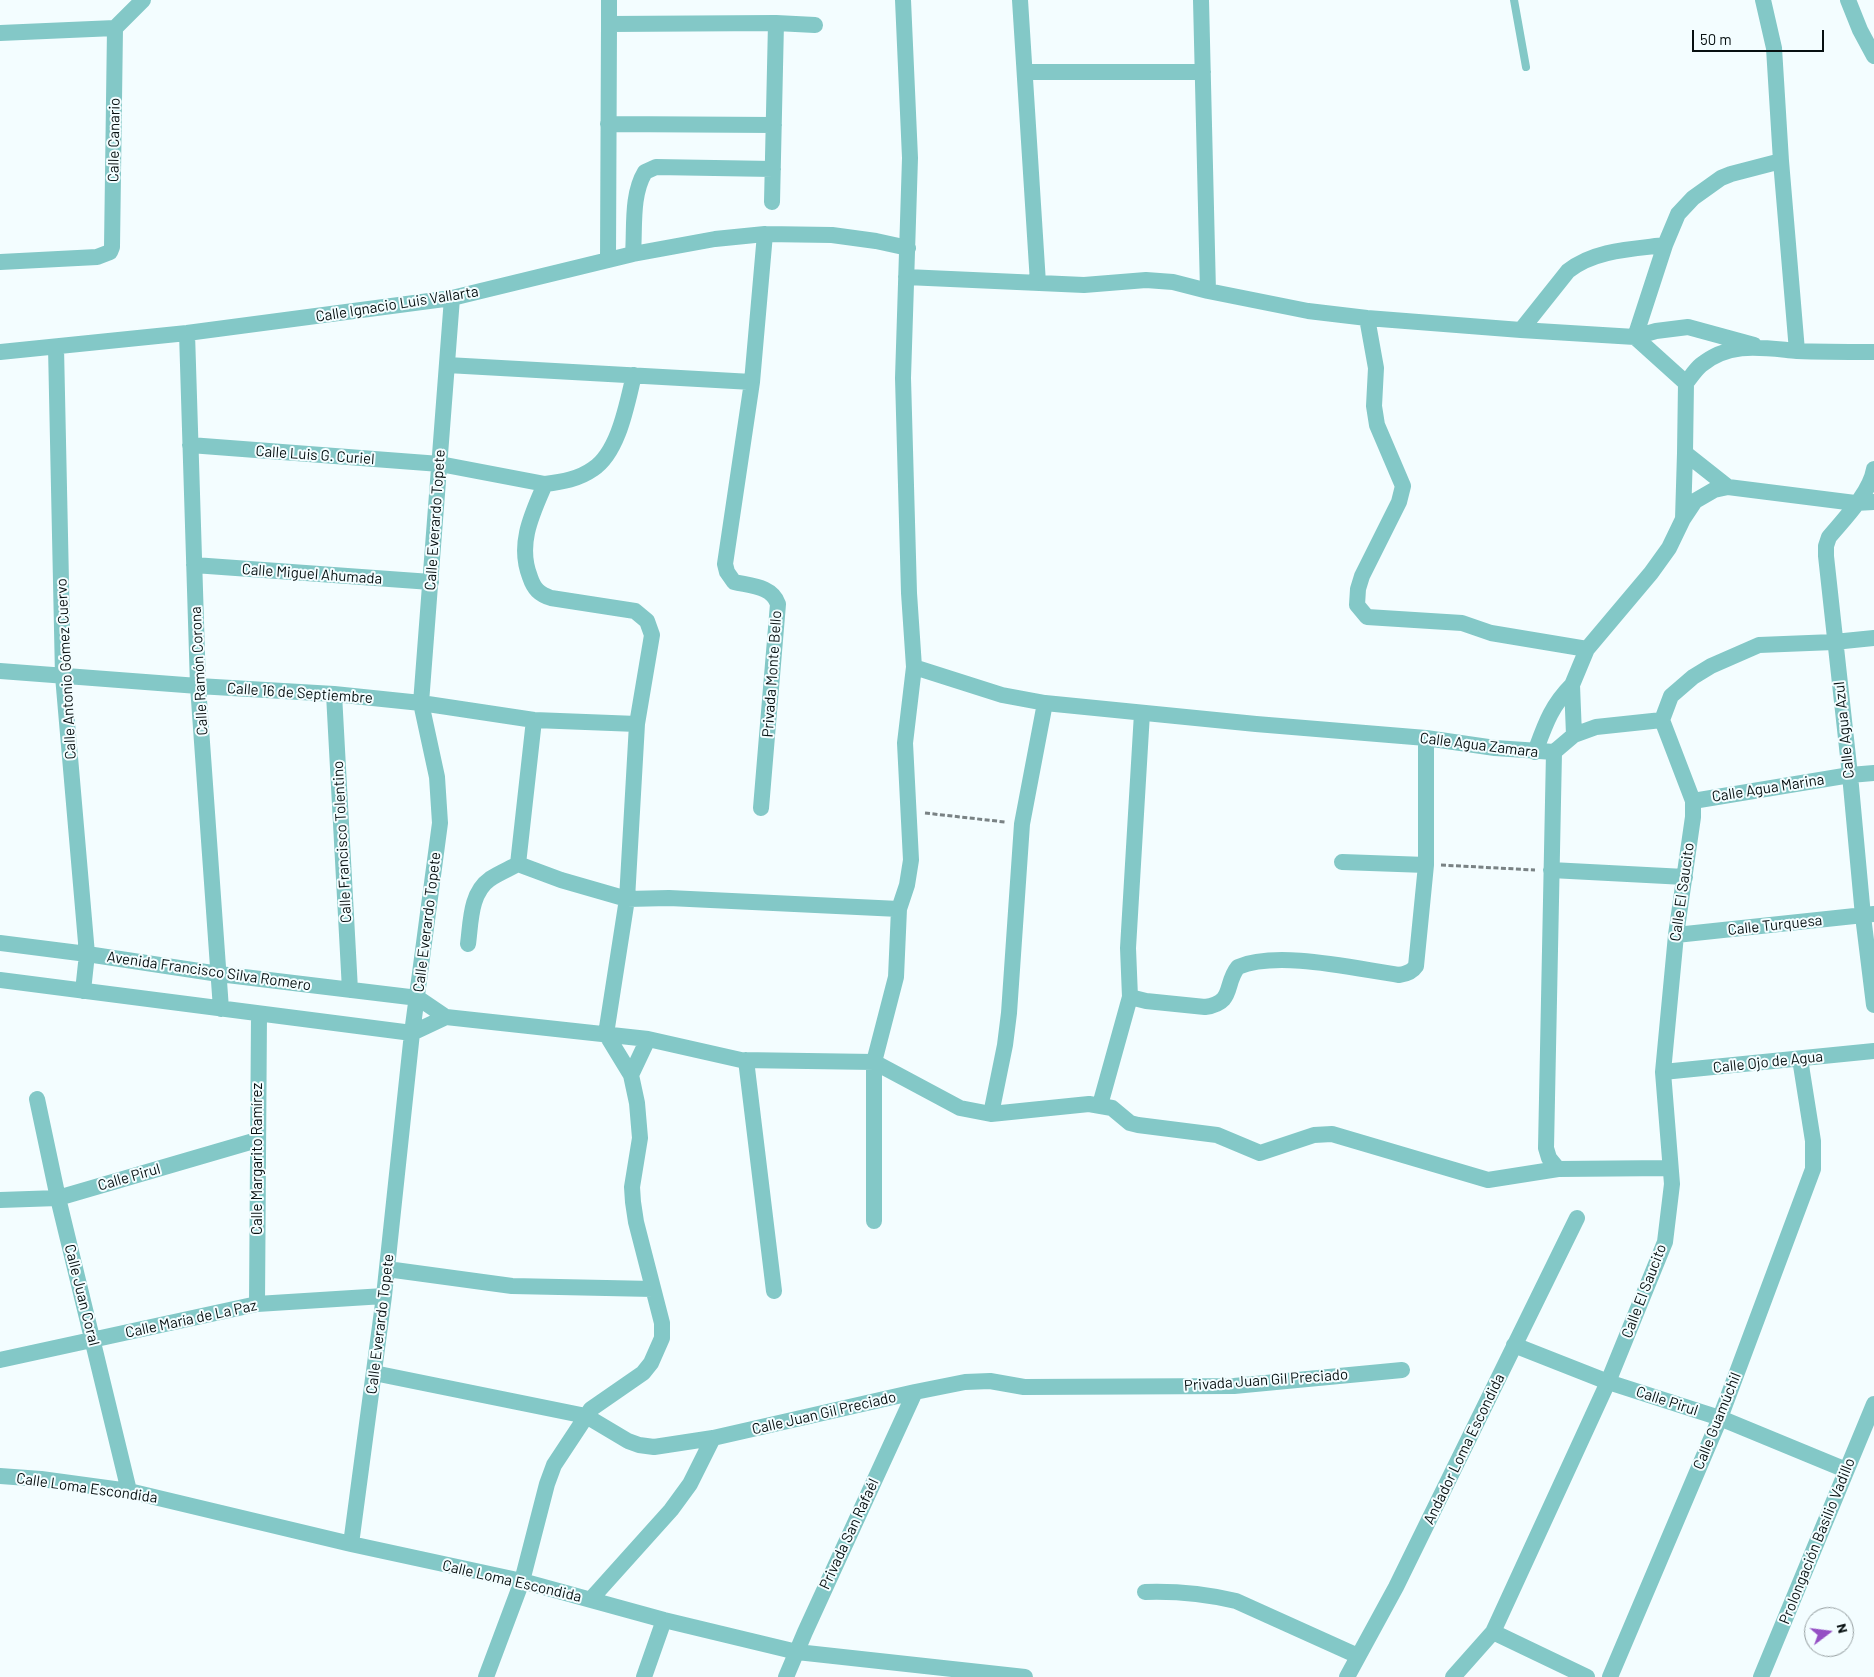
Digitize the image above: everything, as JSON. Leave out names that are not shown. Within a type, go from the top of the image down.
[{"type":"street","points":[[0,33],[115,28],[143,0]]},
{"type":"street","points":[[608,260],[609,0]]},
{"type":"street","points":[[874,1222],[874,1062],[896,977],[899,909],[911,860],[905,744],[914,667],[909,593],[903,378],[910,158],[903,0]]},
{"type":"street","points":[[1020,0],[1038,283]]},
{"type":"street","points":[[1202,0],[1208,291]]},
{"type":"street","points":[[1763,0],[1774,48],[1781,160],[1797,350]]},
{"type":"street","points":[[1848,0],[1860,30],[1874,56]]},
{"type":"street","points":[[609,24],[776,23],[815,25]]},
{"type":"street","points":[[772,202],[776,23]]},
{"type":"street","name":"Calle Canario","points":[[0,262],[97,257],[110,252],[113,242],[115,28]]},
{"type":"street","points":[[1025,72],[1203,72]]},
{"type":"street","points":[[608,124],[774,125]]},
{"type":"street","points":[[1635,337],[1665,245],[1678,214],[1693,198],[1712,183],[1731,174],[1781,160]]},
{"type":"street","points":[[633,254],[635,214],[641,177],[651,168],[773,169]]},
{"type":"street","points":[[608,214],[635,214]]},
{"type":"street","points":[[447,364],[752,382],[765,234]]},
{"type":"street","name":"Calle Ignacio Luis Vallarta","points":[[0,352],[187,333],[452,298],[633,254],[715,239],[765,234],[832,235],[876,241],[908,248]]},
{"type":"street","points":[[1521,330],[1568,271],[1576,264],[1619,250],[1665,245]]},
{"type":"street","points":[[906,277],[1084,285],[1146,280],[1173,282],[1308,311],[1367,318],[1635,337],[1656,331],[1688,327],[1760,346],[1797,350],[1874,352]]},
{"type":"street","name":"Calle Everardo Topete","points":[[351,1544],[388,1268],[412,1033],[440,823],[437,777],[421,703],[452,298]]},
{"type":"street","points":[[1367,318],[1376,368],[1374,406],[1377,425],[1403,486],[1399,502],[1362,576],[1356,596],[1356,605],[1367,617],[1462,623],[1491,633],[1587,650]]},
{"type":"street","name":"Calle Ramón Corona","points":[[187,333],[198,686],[221,1009]]},
{"type":"street","points":[[1635,337],[1686,383]]},
{"type":"street","points":[[1683,519],[1686,383],[1701,366],[1718,355],[1734,350],[1760,346]]},
{"type":"street","name":"Calle Antonio Gómez Cuervo","points":[[56,347],[63,676],[87,954],[82,991]]},
{"type":"street","points":[[486,1677],[522,1582],[550,1473],[559,1456],[591,1409],[643,1373],[651,1363],[662,1338],[662,1323],[636,1222],[633,1202],[632,1187],[640,1138],[637,1103],[631,1075],[606,1034],[627,899],[636,724],[652,635],[647,620],[635,612],[565,601],[541,594],[529,576],[524,551],[526,534],[545,484],[568,480],[592,470],[607,456],[622,424],[634,375]]},
{"type":"street","name":"Privada Monte Bello","points":[[752,382],[726,557],[727,572],[734,582],[768,591],[775,595],[778,604],[761,808]]},
{"type":"street","name":"Calle Luis G. Curiel","points":[[190,445],[440,464],[545,484]]},
{"type":"street","points":[[1685,453],[1728,487]]},
{"type":"street","name":"Calle Agua Azul","points":[[1874,469],[1867,488],[1829,537],[1826,546],[1826,566],[1834,642],[1868,915],[1874,1005]]},
{"type":"street","points":[[1535,752],[1552,710],[1560,697],[1572,685],[1587,650],[1651,573],[1669,548],[1683,519],[1695,501],[1701,496],[1714,490],[1728,487],[1856,503],[1874,502]]},
{"type":"street","name":"Calle Miguel Ahumada","points":[[194,565],[430,582]]},
{"type":"street","points":[[1662,720],[1671,696],[1693,676],[1759,645],[1834,642],[1874,638]]},
{"type":"street","name":"Calle Agua Zamara","points":[[914,667],[1002,695],[1046,703],[1256,724],[1426,738],[1535,752],[1554,752],[1574,735],[1596,727],[1662,720]]},
{"type":"street","name":"Calle 16 de Septiembre","points":[[0,671],[334,694],[421,703],[534,720],[636,724]]},
{"type":"street","points":[[1572,685],[1574,735]]},
{"type":"street","name":"Calle Francisco Tolentino","points":[[334,694],[350,990]]},
{"type":"street","points":[[992,1114],[1009,1013],[1022,824],[1046,703]]},
{"type":"street","points":[[1100,1105],[1130,997],[1128,948],[1142,713]]},
{"type":"street","points":[[518,864],[534,720]]},
{"type":"street","name":"Calle El Saucito","points":[[1453,1677],[1493,1632],[1608,1382],[1665,1242],[1672,1184],[1663,1072],[1676,935],[1693,817],[1693,801],[1662,720]]},
{"type":"street","points":[[1130,997],[1155,1002],[1212,1006],[1220,1003],[1226,996],[1238,967],[1245,964],[1286,959],[1399,975],[1408,973],[1416,966],[1426,865],[1426,738]]},
{"type":"street","points":[[1554,752],[1546,1148],[1549,1158],[1558,1170]]},
{"type":"street","name":"Calle Agua Marina","points":[[1693,801],[1850,775],[1874,773]]},
{"type":"street","points":[[1342,862],[1426,865]]},
{"type":"street","points":[[518,864],[561,880],[627,899],[669,898],[899,909]]},
{"type":"street","points":[[468,944],[473,907],[482,887],[490,880],[518,864]]},
{"type":"street","points":[[1551,870],[1685,877]]},
{"type":"street","name":"Calle Turquesa","points":[[1676,935],[1868,915]]},
{"type":"street","name":"Avenida Francisco Silva Romero","points":[[0,943],[220,974],[418,998]]},
{"type":"street","points":[[0,980],[412,1033],[446,1017]]},
{"type":"street","points":[[418,998],[446,1017],[648,1039],[746,1060],[874,1062],[960,1108],[992,1114],[1090,1104],[1100,1105],[1112,1108],[1130,1123],[1217,1135],[1260,1153],[1314,1135],[1332,1134],[1488,1180],[1558,1170],[1670,1168]]},
{"type":"street","name":"Calle Margarito Ramírez","points":[[257,1304],[259,1014]]},
{"type":"street","points":[[631,1075],[648,1039]]},
{"type":"street","name":"Calle Ojo de Agua","points":[[1663,1072],[1874,1051]]},
{"type":"street","name":"Calle Guamúchil","points":[[1610,1677],[1720,1418],[1810,1178],[1814,1160],[1800,1059]]},
{"type":"street","points":[[746,1060],[774,1291]]},
{"type":"street","name":"Calle Juan Coral","points":[[37,1099],[58,1198],[129,1491]]},
{"type":"street","name":"Calle Pirul","points":[[0,1200],[58,1198],[257,1140]]},
{"type":"street","name":"Andador Loma Escondida","points":[[1347,1677],[1396,1587],[1576,1218]]},
{"type":"street","points":[[388,1268],[512,1286],[653,1289]]},
{"type":"street","name":"Calle María de La Paz","points":[[0,1360],[257,1304],[384,1296]]},
{"type":"street","name":"Calle Pirul","points":[[1514,1345],[1608,1382],[1720,1418],[1846,1470]]},
{"type":"street","name":"Privada Juan Gil Preciado","points":[[1070,1387],[1234,1386],[1402,1370]]},
{"type":"street","name":"Calle Juan Gil Preciado","points":[[374,1372],[586,1416],[628,1441],[639,1445],[654,1446],[713,1438],[915,1392],[976,1381],[990,1381],[1024,1387],[1070,1387]]},
{"type":"street","name":"Privada San Rafaél","points":[[786,1677],[915,1392]]},
{"type":"street","name":"Prolongación Basilio Vadillo","points":[[1761,1677],[1874,1404]]},
{"type":"street","points":[[591,1599],[671,1510],[690,1484],[713,1438]]},
{"type":"street","name":"Calle Loma Escondida","points":[[0,1476],[41,1479],[129,1491],[351,1544],[522,1582],[664,1620],[797,1652],[1025,1677]]},
{"type":"street","points":[[1145,1592],[1162,1591],[1217,1596],[1236,1601],[1358,1656]]},
{"type":"street","points":[[644,1677],[664,1620]]},
{"type":"street","points":[[1493,1632],[1587,1677]]},
{"type":"lane","points":[[1514,0],[1526,67]]},
{"type":"path","points":[[909,811],[1022,824]]},
{"type":"path","points":[[1426,865],[1551,870]]}]
